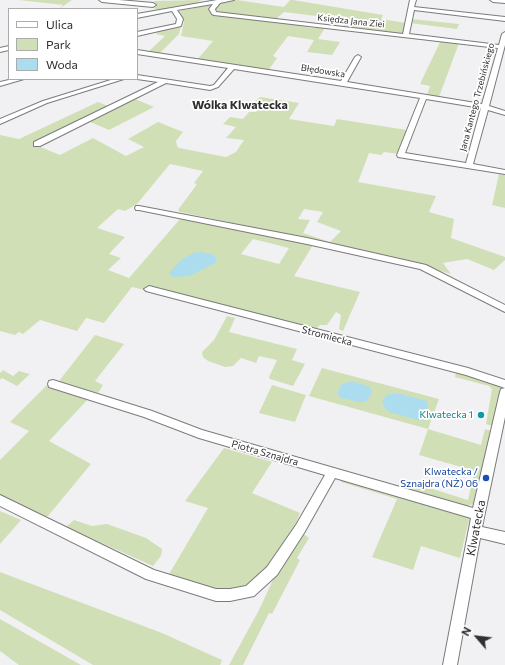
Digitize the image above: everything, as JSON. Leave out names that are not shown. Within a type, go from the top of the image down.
[{"type":"street","points":[[102,0],[174,9],[231,0]]},
{"type":"street","points":[[406,35],[413,0]]},
{"type":"street","points":[[493,0],[505,1]]},
{"type":"street","name":"Księdza Jana Ziei","points":[[219,1],[212,10],[216,13],[501,47]]},
{"type":"street","points":[[138,15],[154,6]]},
{"type":"street","points":[[411,8],[505,18]]},
{"type":"street","points":[[138,34],[179,24],[180,19],[174,9]]},
{"type":"street","name":"Jana Kantego Trzebińskiego","points":[[468,166],[505,34]]},
{"type":"street","name":"Błędowska","points":[[138,52],[424,96],[505,113]]},
{"type":"street","points":[[343,83],[358,57]]},
{"type":"street","points":[[138,77],[213,87],[232,67]]},
{"type":"street","points":[[0,84],[16,80]]},
{"type":"street","points":[[0,122],[45,102],[118,80]]},
{"type":"street","points":[[37,144],[165,81]]},
{"type":"street","points":[[424,96],[401,155],[505,172]]},
{"type":"street","points":[[140,208],[306,241],[423,267],[505,309]]},
{"type":"street","name":"Stromiecka","points":[[150,289],[468,372],[505,384]]},
{"type":"street","name":"Piotra Sznajdra","points":[[53,384],[148,414],[199,434],[478,515]]},
{"type":"street","name":"Klwatecka","points":[[450,665],[478,515],[505,392]]},
{"type":"street","points":[[0,500],[151,575],[182,586],[216,595],[230,595],[249,592],[272,571],[300,529],[333,472]]},
{"type":"street","points":[[475,531],[505,538]]},
{"type":"green space","points":[[19,0],[72,0],[60,8],[63,5]]},
{"type":"green space","points":[[202,0],[191,5],[159,10],[155,9],[154,1]]},
{"type":"green space","points":[[237,0],[284,7],[290,0],[293,0],[383,15],[381,19],[406,23],[404,34],[401,34],[343,28],[348,17],[318,13],[316,16],[284,12],[277,18],[278,21],[312,28],[325,28],[318,39],[340,42],[332,55],[307,52],[314,40],[288,36],[273,56],[277,58],[268,71],[197,60],[213,41],[181,36],[184,22],[179,11]]},
{"type":"green space","points":[[412,19],[459,24],[457,29],[410,23]]},
{"type":"green space","points":[[177,26],[181,27],[179,34],[158,55],[147,53],[165,36],[156,34],[158,31]]},
{"type":"green space","points":[[441,40],[459,43],[439,97],[427,95],[430,86],[420,84]]},
{"type":"green space","points":[[260,97],[299,103],[289,119],[334,126],[337,119],[407,130],[399,154],[384,152],[381,155],[369,153],[358,182],[436,196],[429,212],[454,219],[451,238],[505,257],[505,260],[494,270],[467,259],[443,263],[451,274],[431,268],[313,245],[294,276],[360,292],[343,331],[339,329],[341,315],[336,312],[327,325],[320,325],[317,328],[310,330],[132,287],[104,323],[86,318],[77,331],[40,320],[23,334],[19,332],[15,335],[0,331],[0,135],[19,139],[98,102],[108,106],[33,144],[60,155],[93,138],[126,156],[144,147],[128,139],[158,122],[183,132],[176,141],[179,148],[226,157],[236,152],[244,140],[226,138],[236,127],[223,124],[230,117],[243,119],[249,112],[256,112],[262,104],[253,103]],"holes":[[[170,164],[203,171],[194,183],[197,184],[178,210],[180,212],[242,225],[231,229],[180,219],[129,278],[108,270],[121,258],[109,254],[125,237],[97,228],[118,209],[125,211],[137,204]],[[304,209],[323,212],[317,222],[341,231],[330,242],[303,233],[310,220],[298,219]],[[253,239],[289,248],[279,264],[241,254]]]},
{"type":"green space","points":[[133,98],[154,107],[109,130],[88,121]]},
{"type":"green space","points":[[499,174],[505,175],[505,208],[492,205]]},
{"type":"green space","points":[[227,316],[235,318],[229,332],[297,349],[292,360],[305,364],[293,386],[270,379],[269,377],[277,360],[259,356],[256,363],[241,358],[233,366],[225,367],[208,361],[203,357],[202,352],[214,340]]},
{"type":"green space","points":[[95,335],[124,344],[95,381],[103,385],[98,393],[59,381]]},
{"type":"green space","points":[[322,368],[439,399],[428,429],[309,396]]},
{"type":"green space","points":[[3,370],[13,376],[19,371],[30,374],[17,386],[2,378],[0,380],[0,373]]},
{"type":"green space","points":[[456,372],[499,384],[501,387],[492,426],[486,424],[492,389],[489,386],[455,377]]},
{"type":"green space","points":[[47,385],[90,397],[49,441],[91,464],[48,516],[42,518],[0,496],[0,460],[29,431],[10,422]]},
{"type":"green space","points":[[272,385],[306,395],[295,422],[259,413]]},
{"type":"green space","points":[[428,429],[481,445],[485,429],[492,431],[484,474],[480,474],[478,484],[472,482],[475,471],[419,455]]},
{"type":"green space","points":[[224,448],[272,462],[252,493],[300,513],[294,528],[272,561],[257,578],[238,590],[220,592],[168,576],[208,508],[185,501]]},
{"type":"green space","points":[[341,478],[470,516],[460,558],[421,546],[413,570],[372,557],[397,499],[341,482]]},
{"type":"green space","points":[[410,482],[468,500],[471,487],[479,489],[474,504],[467,506],[407,488]]},
{"type":"green space","points":[[0,511],[21,520],[0,544]]},
{"type":"green space","points":[[74,520],[92,526],[107,524],[146,538],[162,549],[161,556],[153,566],[66,527]]},
{"type":"green space","points":[[302,533],[309,538],[297,558],[300,560],[272,614],[269,613],[243,665],[229,665],[259,610],[278,569]]},
{"type":"green space","points":[[0,572],[162,633],[222,660],[220,665],[93,665],[0,610]]},
{"type":"green space","points":[[0,619],[81,665],[19,665],[0,651]]},
{"type":"water","points":[[201,252],[212,254],[217,258],[215,263],[190,276],[173,277],[169,273],[180,261],[193,253]]},
{"type":"water","points":[[353,381],[370,387],[372,392],[367,401],[359,402],[341,398],[337,393],[342,384]]},
{"type":"water","points":[[397,393],[427,401],[428,407],[424,413],[425,418],[422,421],[389,412],[385,408],[382,402],[386,395]]},
{"type":"place","name":"Klwatecka 1","points":[[481,415]]},
{"type":"place","name":"Klwatecka / Sznajdra (NŻ) 06","points":[[486,478]]},
{"type":"district","name":"Wólka Klwatecka","points":[[240,105]]}]
